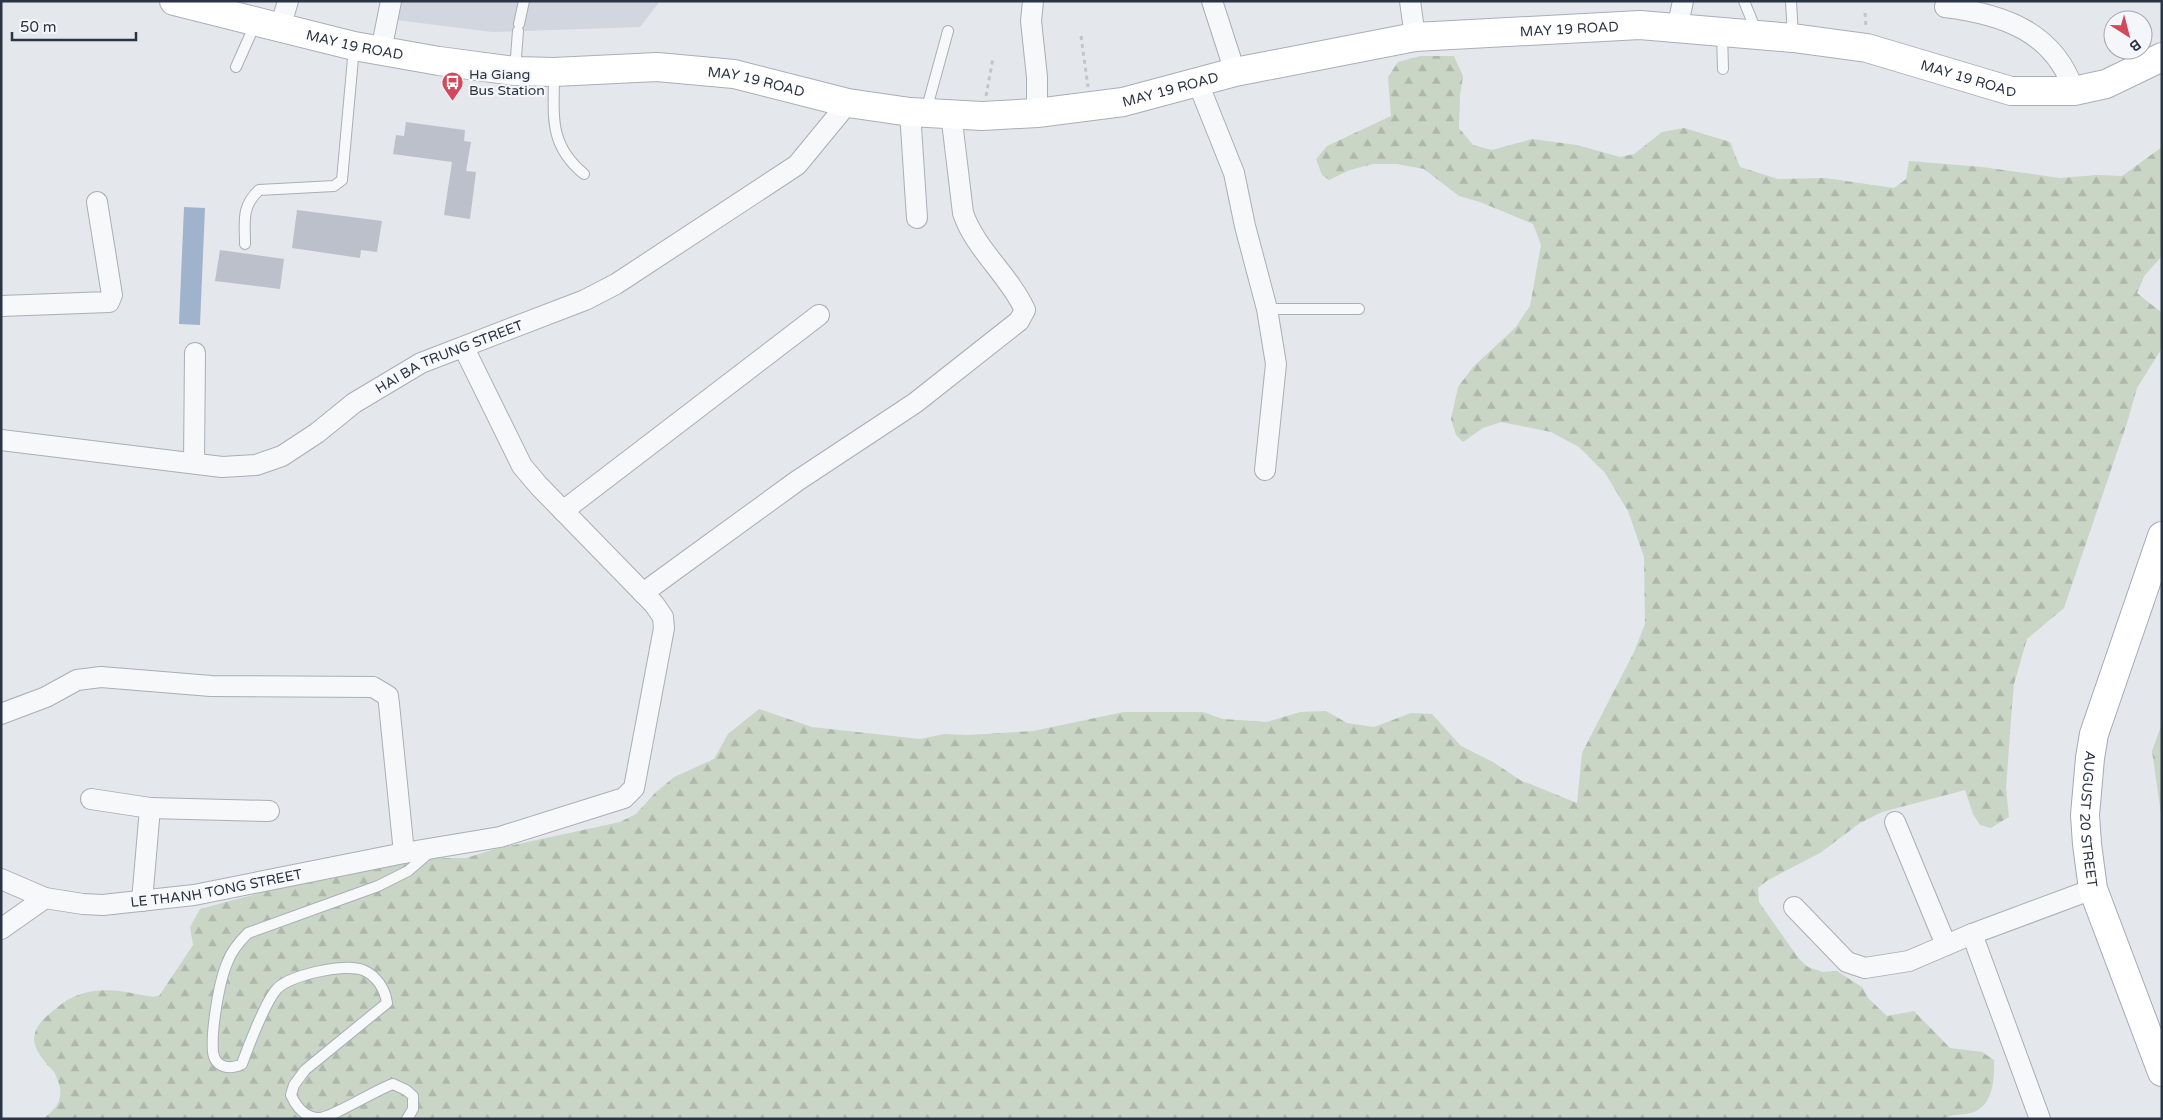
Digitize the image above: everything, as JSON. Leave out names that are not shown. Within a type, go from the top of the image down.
[{"type":"street","name":"MAY 19 ROAD","points":[[174,1],[354,46],[515,71],[554,72],[657,67],[734,74],[848,103],[982,116],[1037,113],[1123,102],[1235,72],[1415,37],[1640,25],[1757,34],[1867,48],[2011,90],[2074,90],[2106,84],[2162,57]]},
{"type":"street","points":[[268,24],[288,1]]},
{"type":"street","points":[[381,51],[391,1]]},
{"type":"street","points":[[1033,1],[1031,21],[1037,77],[1037,113]]},
{"type":"street","points":[[1212,1],[1235,72]]},
{"type":"street","points":[[1410,1],[1415,37]]},
{"type":"street","points":[[1677,29],[1683,1]]},
{"type":"street","points":[[1946,7],[1977,11],[2017,24],[2041,40],[2059,59],[2069,75],[2074,90]]},
{"type":"street","points":[[1198,83],[1234,172],[1245,226],[1267,310],[1276,364],[1265,470]]},
{"type":"street","name":"HAI BA TRUNG STREET","points":[[1,440],[237,467],[269,462],[295,449],[374,390],[421,363],[585,300],[616,284],[797,165],[848,103]]},
{"type":"street","points":[[917,218],[929,112]]},
{"type":"street","points":[[643,593],[797,481],[915,402],[1019,321],[1025,310],[1017,293],[980,244],[967,223],[929,112]]},
{"type":"street","points":[[1,306],[109,302],[112,295],[98,202]]},
{"type":"street","points":[[563,511],[819,315]]},
{"type":"street","name":"LE THANH TONG STREET","points":[[1,880],[44,898],[90,904],[194,895],[513,833],[624,798],[628,795],[634,788],[664,628],[662,617],[643,593],[522,466],[464,348]]},
{"type":"street","points":[[194,463],[196,353]]},
{"type":"street","name":"AUGUST 20 STREET","points":[[2162,536],[2094,734],[2085,815],[2093,889],[2162,1072]]},
{"type":"street","points":[[1,714],[46,697],[77,680],[101,677],[211,686],[373,686],[388,696],[404,853]]},
{"type":"street","points":[[91,799],[150,808],[269,811]]},
{"type":"street","points":[[142,901],[150,808]]},
{"type":"street","points":[[1895,822],[1946,945]]},
{"type":"street","points":[[1794,907],[1847,962],[1865,968],[1909,961],[1972,934],[2093,889]]},
{"type":"street","points":[[1,929],[44,898]]},
{"type":"street","points":[[1972,934],[2040,1119]]},
{"type":"lane","points":[[515,71],[519,28],[524,1]]},
{"type":"lane","points":[[1744,1],[1757,34]]},
{"type":"lane","points":[[1791,1],[1793,38]]},
{"type":"lane","points":[[236,67],[268,24]]},
{"type":"lane","points":[[929,112],[948,31]]},
{"type":"lane","points":[[1722,32],[1723,69]]},
{"type":"lane","points":[[245,244],[245,214],[248,200],[259,190],[334,186],[342,180],[354,46]]},
{"type":"lane","points":[[554,72],[554,122],[561,148],[571,163],[584,174]]},
{"type":"lane","points":[[1267,310],[1359,309]]},
{"type":"lane","points":[[407,1119],[413,1109],[413,1096],[406,1090],[393,1084],[378,1089],[334,1113],[319,1118],[306,1114],[295,1104],[291,1095],[294,1085],[305,1070],[387,1003],[386,992],[376,979],[364,970],[350,968],[314,973],[290,980],[276,990],[242,1064],[234,1068],[229,1069],[216,1061],[213,1053],[213,1032],[227,963],[235,947],[248,933],[378,886],[408,871],[434,848]]},
{"type":"path","points":[[1081,36],[1091,107]]},
{"type":"path","points":[[982,116],[993,58]]},
{"type":"shaded area","points":[[402,1],[660,1],[640,27],[492,32],[396,20]]},
{"type":"green space","points":[[1421,56],[1454,56],[1463,76],[1459,128],[1473,145],[1492,150],[1532,139],[1577,145],[1620,157],[1634,154],[1662,132],[1684,128],[1730,142],[1740,167],[1778,179],[1825,178],[1894,188],[1906,179],[1909,161],[1982,167],[2060,178],[2097,175],[2122,176],[2162,147],[2162,256],[2145,275],[2137,293],[2162,313],[2162,348],[2137,388],[2127,423],[2064,608],[2027,639],[2014,684],[2006,788],[2009,817],[1991,828],[1980,825],[1973,814],[1965,790],[1882,812],[1860,823],[1820,853],[1768,880],[1758,888],[1759,902],[1799,959],[1808,967],[1823,972],[1837,971],[1862,987],[1868,998],[1887,1016],[1914,1011],[1950,1048],[1982,1052],[1994,1060],[1992,1090],[1980,1108],[1974,1112],[1943,1119],[43,1119],[57,1105],[60,1099],[60,1087],[56,1076],[42,1058],[34,1041],[35,1034],[42,1021],[63,1003],[79,994],[108,990],[150,997],[159,996],[193,945],[190,927],[200,909],[391,858],[466,858],[495,849],[620,822],[636,814],[655,793],[674,777],[714,759],[728,734],[759,709],[812,727],[920,739],[944,734],[968,735],[1033,731],[1124,712],[1203,712],[1223,719],[1267,722],[1300,712],[1326,711],[1347,723],[1374,727],[1411,713],[1432,714],[1461,746],[1493,762],[1520,780],[1577,803],[1582,753],[1634,652],[1645,624],[1644,557],[1628,511],[1605,473],[1579,447],[1551,432],[1501,422],[1483,428],[1463,442],[1456,435],[1451,419],[1458,387],[1473,367],[1515,328],[1530,306],[1541,245],[1533,224],[1480,202],[1459,196],[1424,169],[1397,164],[1373,164],[1350,170],[1329,180],[1322,175],[1316,159],[1327,146],[1391,116],[1388,77],[1398,62]]},
{"type":"green space","points":[[2162,723],[2162,821],[2152,751]]},
{"type":"water","points":[[184,207],[205,208],[200,325],[179,324]]},
{"type":"building","points":[[406,122],[465,130],[464,141],[471,142],[466,171],[476,172],[470,219],[444,215],[452,162],[393,154],[396,135],[404,136]]},
{"type":"building","points":[[297,210],[382,221],[377,252],[361,250],[360,258],[292,248]]},
{"type":"building","points":[[220,250],[284,259],[280,289],[215,281]]},
{"type":"place","name":"Ha Giang Bus Station","points":[[453,101]]}]
